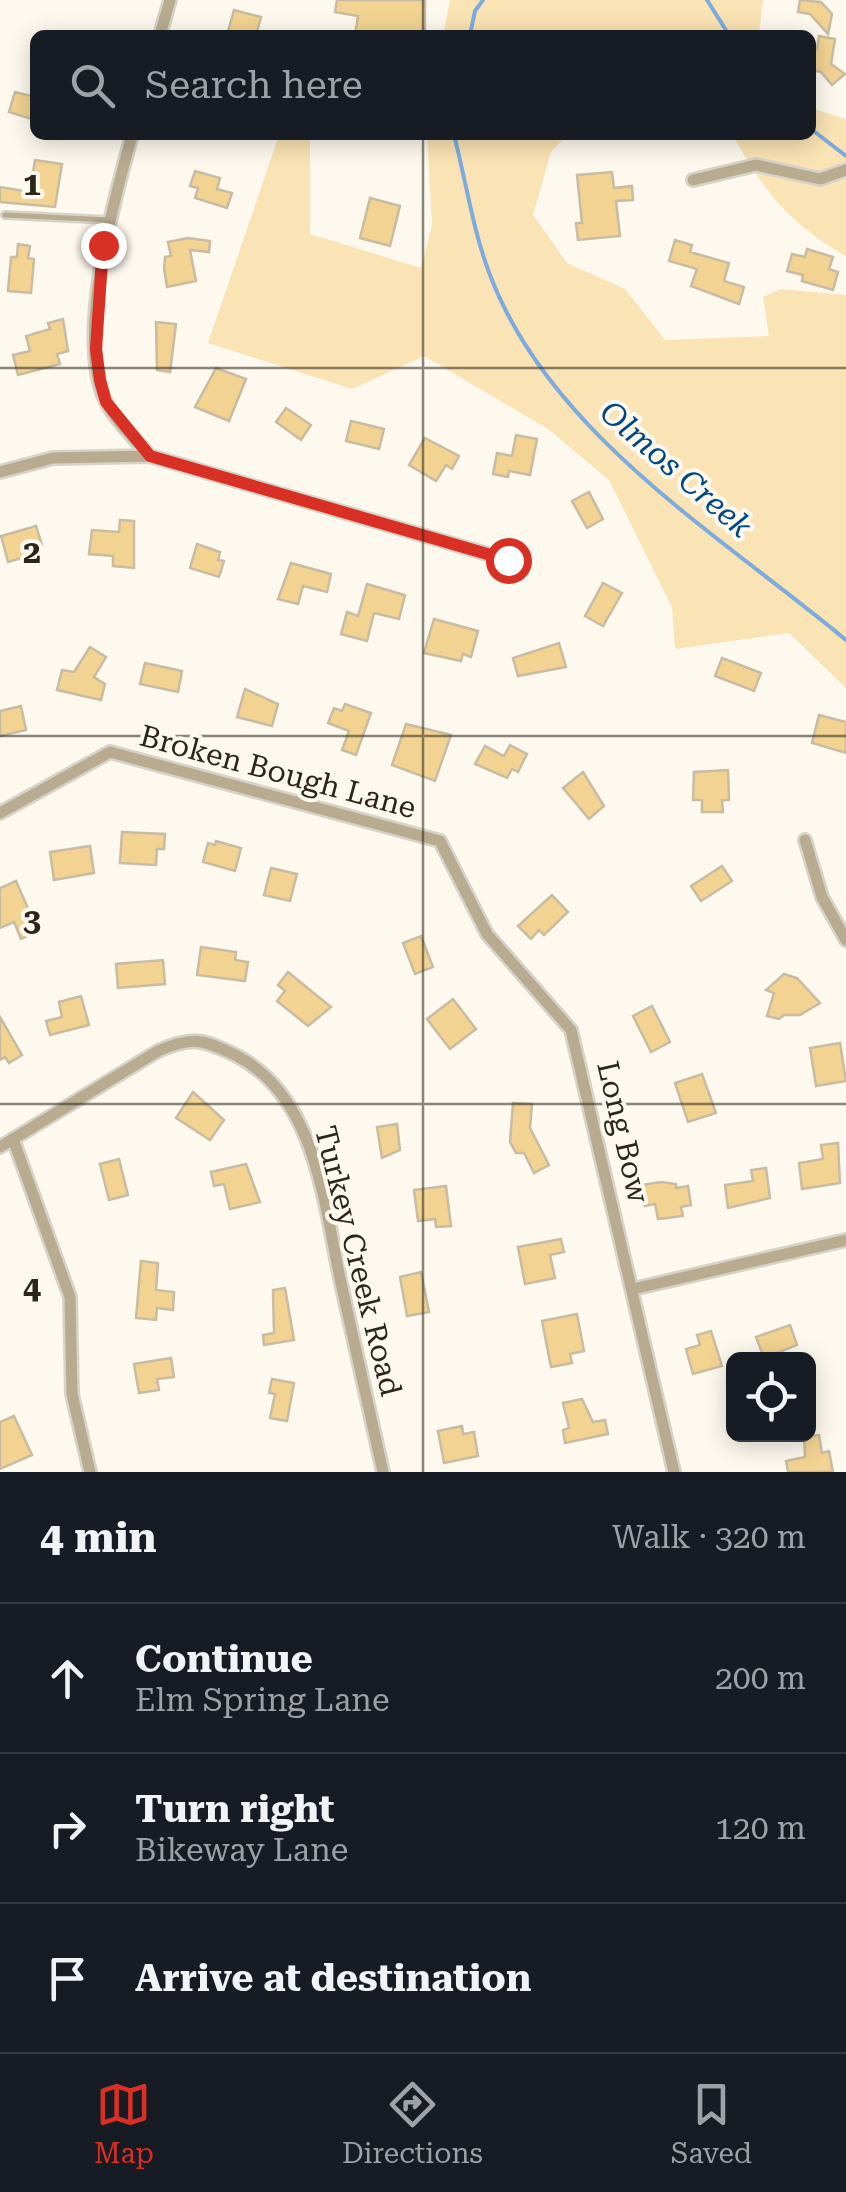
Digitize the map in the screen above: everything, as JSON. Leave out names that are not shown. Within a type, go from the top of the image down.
[{"type":"street","points":[[161,30],[170,0]]},
{"type":"street","points":[[131,140],[109,220],[98,311],[100,380],[106,402],[150,456]]},
{"type":"street","points":[[693,180],[756,166],[820,179],[846,170]]},
{"type":"street","points":[[0,472],[53,458],[150,456],[508,560]]},
{"type":"street","name":"Broken Bough Lane","points":[[0,813],[110,752],[440,841]]},
{"type":"street","points":[[805,840],[822,897],[846,940]]},
{"type":"street","name":"Long Bow","points":[[440,841],[487,934],[571,1030],[674,1472]]},
{"type":"street","name":"Turkey Creek Road","points":[[0,1147],[158,1051],[186,1039],[213,1044],[262,1070],[285,1098],[311,1149],[383,1472]]},
{"type":"street","points":[[13,1139],[70,1298],[72,1394],[90,1472]]},
{"type":"street","points":[[633,1289],[846,1240]]},
{"type":"lane","points":[[5,215],[109,220]]},
{"type":"shaded area","points":[[450,0],[763,0],[760,30],[444,30]]},
{"type":"shaded area","points":[[816,110],[846,119],[846,256],[794,218],[755,173],[736,140],[816,140]]},
{"type":"shaded area","points":[[277,140],[310,140],[310,234],[421,268],[432,225],[427,140],[562,140],[551,152],[533,215],[567,263],[625,289],[665,340],[769,336],[763,297],[781,289],[846,295],[846,688],[789,633],[675,649],[672,607],[609,480],[548,429],[424,356],[352,389],[208,343]]},
{"type":"building","points":[[337,0],[425,0],[425,30],[356,30],[358,16],[335,12]]},
{"type":"building","points":[[800,0],[821,2],[832,14],[828,34],[810,14],[798,12]]},
{"type":"building","points":[[234,10],[261,17],[257,30],[228,30]]},
{"type":"building","points":[[819,36],[835,39],[831,64],[845,74],[832,85],[816,71]]},
{"type":"building","points":[[15,92],[30,96],[30,118],[9,112]]},
{"type":"building","points":[[35,160],[62,164],[55,207],[0,202],[0,187],[30,192]]},
{"type":"building","points":[[195,171],[220,178],[217,189],[232,193],[227,208],[195,198],[198,188],[190,186]]},
{"type":"building","points":[[612,172],[614,188],[632,186],[633,200],[616,201],[620,236],[578,240],[576,223],[582,223],[577,175]]},
{"type":"building","points":[[370,198],[400,206],[390,246],[360,238]]},
{"type":"building","points":[[188,238],[210,241],[209,252],[190,250],[196,281],[167,287],[164,268],[165,257],[171,256],[168,242]]},
{"type":"building","points":[[675,240],[692,245],[690,252],[729,263],[724,281],[744,287],[739,304],[691,286],[697,269],[669,261]]},
{"type":"building","points":[[18,244],[30,246],[28,258],[34,259],[31,293],[8,291],[11,257],[17,257]]},
{"type":"building","points":[[807,249],[833,257],[829,269],[838,272],[833,290],[802,281],[803,275],[787,271],[792,254],[805,257]]},
{"type":"building","points":[[63,319],[68,351],[57,354],[60,364],[18,375],[13,355],[30,351],[26,336],[50,329],[48,323]]},
{"type":"building","points":[[156,322],[176,324],[170,372],[157,370]]},
{"type":"building","points":[[216,368],[246,379],[229,421],[195,407]]},
{"type":"building","points":[[286,408],[311,425],[301,440],[276,422]]},
{"type":"building","points":[[351,421],[384,429],[379,449],[346,441]]},
{"type":"building","points":[[516,435],[537,439],[530,475],[509,471],[508,477],[493,474],[497,453],[512,456]]},
{"type":"building","points":[[425,438],[459,456],[452,469],[446,465],[436,481],[409,465]]},
{"type":"building","points":[[589,492],[603,519],[587,528],[572,501]]},
{"type":"building","points":[[120,520],[134,521],[134,568],[113,566],[113,556],[89,554],[92,530],[119,532]]},
{"type":"building","points":[[36,526],[42,545],[35,547],[37,554],[8,562],[1,536]]},
{"type":"building","points":[[197,544],[220,552],[218,560],[224,561],[219,577],[190,568]]},
{"type":"building","points":[[291,563],[331,574],[327,592],[303,586],[298,604],[278,599]]},
{"type":"building","points":[[603,583],[622,593],[603,626],[585,616]]},
{"type":"building","points":[[367,584],[405,595],[399,619],[374,613],[367,641],[341,634],[347,612],[358,616]]},
{"type":"building","points":[[434,619],[478,631],[471,657],[463,654],[461,661],[424,653]]},
{"type":"building","points":[[559,643],[566,667],[518,676],[513,658]]},
{"type":"building","points":[[90,647],[106,657],[94,677],[105,684],[101,700],[57,690],[62,670],[74,672]]},
{"type":"building","points":[[722,658],[761,673],[754,691],[715,676]]},
{"type":"building","points":[[145,663],[182,671],[178,692],[140,684]]},
{"type":"building","points":[[245,689],[278,704],[272,726],[237,717]]},
{"type":"building","points":[[345,704],[371,713],[356,755],[342,750],[349,731],[328,723],[334,708],[342,711]]},
{"type":"building","points":[[21,706],[26,730],[0,736],[0,711]]},
{"type":"building","points":[[819,715],[846,722],[846,753],[812,743]]},
{"type":"building","points":[[406,724],[451,735],[435,781],[392,765]]},
{"type":"building","points":[[510,745],[527,754],[518,772],[512,769],[507,778],[475,764],[485,746],[504,756]]},
{"type":"building","points":[[728,770],[729,800],[722,800],[723,812],[702,812],[702,800],[693,800],[694,772]]},
{"type":"building","points":[[583,772],[604,806],[589,819],[563,788]]},
{"type":"building","points":[[122,832],[165,834],[164,849],[157,849],[156,865],[120,863]]},
{"type":"building","points":[[216,841],[241,848],[235,871],[203,862],[208,843],[215,845]]},
{"type":"building","points":[[90,846],[94,873],[54,880],[50,852]]},
{"type":"building","points":[[722,866],[732,881],[701,901],[691,886]]},
{"type":"building","points":[[271,868],[297,874],[290,901],[264,895]]},
{"type":"building","points":[[16,881],[38,931],[21,939],[14,922],[0,928],[0,888]]},
{"type":"building","points":[[552,895],[568,912],[544,935],[539,930],[531,939],[518,926]]},
{"type":"building","points":[[421,936],[433,967],[415,974],[403,943]]},
{"type":"building","points":[[201,947],[236,952],[235,960],[248,962],[245,981],[197,975]]},
{"type":"building","points":[[163,960],[165,984],[118,988],[116,964]]},
{"type":"building","points":[[288,972],[331,1007],[308,1026],[277,1001],[285,991],[278,985]]},
{"type":"building","points":[[784,974],[797,978],[820,1003],[800,1015],[779,1019],[767,1016],[774,993],[766,990]]},
{"type":"building","points":[[81,996],[89,1025],[50,1035],[46,1021],[62,1017],[59,1002]]},
{"type":"building","points":[[453,999],[476,1029],[450,1049],[427,1019]]},
{"type":"building","points":[[652,1006],[670,1042],[651,1052],[633,1016]]},
{"type":"building","points":[[0,1017],[22,1055],[9,1063],[5,1057],[0,1060]]},
{"type":"building","points":[[840,1043],[846,1081],[816,1086],[810,1048]]},
{"type":"building","points":[[702,1074],[716,1113],[688,1122],[675,1083]]},
{"type":"building","points":[[193,1092],[224,1120],[210,1140],[176,1118]]},
{"type":"building","points":[[513,1103],[532,1104],[530,1128],[549,1165],[534,1173],[524,1153],[516,1153],[510,1142]]},
{"type":"building","points":[[397,1124],[400,1150],[382,1158],[377,1127]]},
{"type":"building","points":[[838,1143],[840,1183],[802,1189],[799,1163],[823,1159],[821,1145]]},
{"type":"building","points":[[119,1159],[128,1195],[109,1200],[100,1164]]},
{"type":"building","points":[[246,1164],[260,1202],[230,1209],[224,1184],[214,1186],[211,1172]]},
{"type":"building","points":[[766,1168],[770,1198],[728,1208],[725,1185],[753,1181],[751,1170]]},
{"type":"building","points":[[676,1184],[676,1188],[688,1186],[691,1205],[681,1207],[683,1216],[658,1219],[655,1204],[645,1206],[642,1185]]},
{"type":"building","points":[[446,1186],[451,1226],[436,1227],[435,1219],[418,1221],[414,1190]]},
{"type":"building","points":[[561,1239],[564,1252],[550,1255],[555,1278],[525,1284],[518,1247]]},
{"type":"building","points":[[141,1261],[158,1263],[156,1290],[174,1292],[173,1310],[157,1308],[156,1320],[136,1318]]},
{"type":"building","points":[[421,1272],[429,1312],[407,1316],[400,1277]]},
{"type":"building","points":[[285,1288],[294,1340],[264,1345],[263,1335],[274,1333],[273,1290]]},
{"type":"building","points":[[577,1314],[584,1351],[570,1354],[572,1363],[551,1367],[542,1321]]},
{"type":"building","points":[[790,1325],[797,1345],[779,1352],[762,1352],[756,1337]]},
{"type":"building","points":[[711,1331],[722,1366],[693,1374],[686,1349],[700,1345],[697,1335]]},
{"type":"building","points":[[171,1358],[174,1377],[157,1379],[159,1390],[139,1393],[134,1364]]},
{"type":"building","points":[[272,1379],[294,1383],[287,1421],[270,1418],[275,1394],[269,1393]]},
{"type":"building","points":[[582,1399],[593,1422],[605,1420],[608,1434],[565,1443],[563,1430],[569,1428],[563,1403]]},
{"type":"building","points":[[14,1416],[32,1455],[0,1469],[0,1422]]},
{"type":"building","points":[[462,1426],[463,1434],[474,1432],[478,1456],[444,1463],[438,1431]]},
{"type":"building","points":[[816,1435],[822,1453],[829,1451],[833,1472],[788,1472],[786,1461],[805,1457],[804,1442],[816,1442]]},
{"type":"waterway","name":"Olmos Creek","points":[[471,30],[475,11],[483,0]]},
{"type":"waterway","points":[[707,0],[726,30]]},
{"type":"waterway","points":[[816,133],[846,156]]},
{"type":"waterway","name":"Olmos Creek","points":[[455,140],[490,275],[517,332],[553,384],[643,478],[846,640]]},
{"type":"route","points":[[103,245],[96,349],[100,380],[106,402],[150,456],[508,560]]}]
